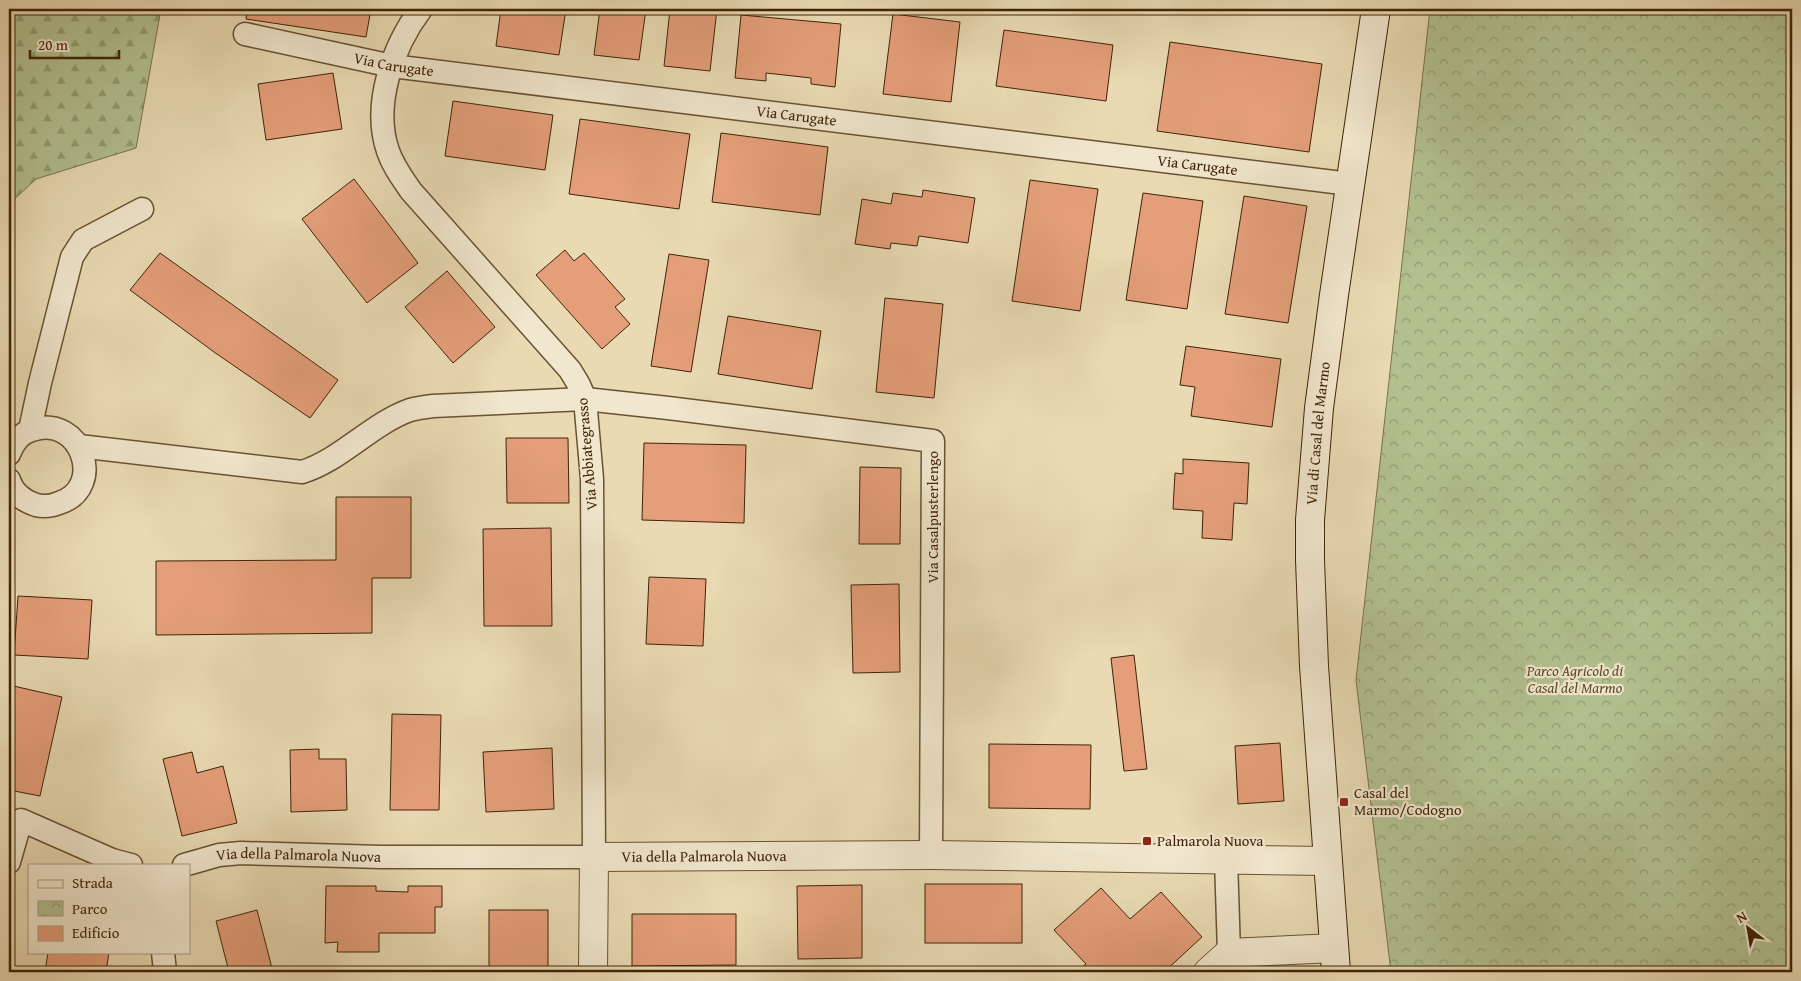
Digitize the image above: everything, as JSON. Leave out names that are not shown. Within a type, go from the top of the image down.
[{"type":"street","name":"Via Abbiategrasso","points":[[421,9],[404,36],[392,66],[384,94],[384,127],[388,150],[401,177],[411,191],[570,370],[585,399],[592,479],[594,857]]},
{"type":"street","name":"Via di Casal del Marmo","points":[[1335,960],[1314,666],[1310,520],[1319,408],[1376,9]]},
{"type":"street","name":"Via Carugate","points":[[245,34],[392,66],[1350,184]]},
{"type":"street","points":[[30,430],[72,257],[84,240],[142,209]]},
{"type":"street","points":[[79,446],[302,472],[322,464],[395,417],[412,409],[432,406],[585,399]]},
{"type":"street","name":"Via Casalpusterlengo","points":[[585,399],[933,441],[931,855]]},
{"type":"street","points":[[9,454],[20,437],[30,430],[52,428],[63,432],[79,446],[84,458],[85,471],[81,483],[74,494],[64,502],[52,505],[39,506],[27,502],[17,494],[9,480]]},
{"type":"street","points":[[9,862],[21,820],[112,860],[127,864]]},
{"type":"street","name":"Via della Palmarola Nuova","points":[[188,864],[219,855],[241,853],[381,857],[931,855],[1327,861]]},
{"type":"street","points":[[593,972],[594,857]]},
{"type":"street","points":[[1226,859],[1229,953]]},
{"type":"street","points":[[1208,972],[1229,953],[1335,960]]},
{"type":"street","points":[[163,954],[165,972]]},
{"type":"green space","points":[[9,9],[161,9],[136,148],[36,179],[9,204]]},
{"type":"green space","name":"Parco Agricolo di Casal del Marmo","points":[[1430,9],[1792,9],[1792,972],[1391,972],[1356,680]]},
{"type":"building","points":[[247,9],[371,9],[366,37],[246,19]]},
{"type":"building","points":[[501,9],[566,9],[559,55],[496,46]]},
{"type":"building","points":[[600,9],[646,9],[639,60],[594,55]]},
{"type":"building","points":[[670,9],[717,9],[710,71],[664,66]]},
{"type":"building","points":[[893,14],[960,22],[951,102],[883,94]]},
{"type":"building","points":[[741,15],[841,24],[835,87],[811,84],[811,78],[766,73],[766,81],[735,78]]},
{"type":"building","points":[[1004,30],[1113,45],[1106,101],[996,86]]},
{"type":"building","points":[[1170,42],[1322,64],[1309,152],[1157,131]]},
{"type":"building","points":[[333,73],[342,129],[266,140],[258,84]]},
{"type":"building","points":[[453,101],[553,115],[545,170],[445,156]]},
{"type":"building","points":[[580,119],[690,134],[679,209],[569,194]]},
{"type":"building","points":[[721,133],[828,147],[820,215],[712,202]]},
{"type":"building","points":[[354,179],[418,263],[367,303],[302,219]]},
{"type":"building","points":[[1030,180],[1098,189],[1080,311],[1012,301]]},
{"type":"building","points":[[923,190],[975,198],[968,243],[919,236],[917,246],[891,243],[890,249],[855,244],[862,199],[891,204],[893,193],[922,197]]},
{"type":"building","points":[[1143,193],[1203,201],[1187,309],[1126,300]]},
{"type":"building","points":[[1244,196],[1307,206],[1288,323],[1225,314]]},
{"type":"building","points":[[565,250],[574,261],[584,253],[625,299],[615,307],[630,324],[602,349],[536,275]]},
{"type":"building","points":[[160,253],[338,380],[310,418],[214,352],[130,290]]},
{"type":"building","points":[[669,254],[709,260],[691,372],[651,366]]},
{"type":"building","points":[[447,271],[495,327],[453,363],[405,307]]},
{"type":"building","points":[[885,298],[943,304],[934,398],[876,392]]},
{"type":"building","points":[[728,316],[821,331],[812,389],[718,374]]},
{"type":"building","points":[[1186,346],[1281,359],[1272,427],[1191,416],[1195,387],[1180,385]]},
{"type":"building","points":[[506,438],[568,438],[569,503],[507,503]]},
{"type":"building","points":[[644,443],[746,445],[744,523],[642,520]]},
{"type":"building","points":[[1183,459],[1249,463],[1247,504],[1234,503],[1232,540],[1202,538],[1203,511],[1173,509],[1175,473],[1183,474]]},
{"type":"building","points":[[860,467],[901,468],[900,544],[859,544]]},
{"type":"building","points":[[336,497],[411,497],[411,578],[372,578],[372,633],[156,635],[156,561],[336,560]]},
{"type":"building","points":[[551,528],[552,626],[484,626],[483,529]]},
{"type":"building","points":[[649,577],[706,579],[703,646],[646,644]]},
{"type":"building","points":[[899,584],[900,672],[853,673],[851,585]]},
{"type":"building","points":[[18,596],[92,600],[88,659],[14,655]]},
{"type":"building","points":[[1134,655],[1147,769],[1124,771],[1111,658]]},
{"type":"building","points":[[9,685],[62,697],[40,796],[9,790]]},
{"type":"building","points":[[392,714],[441,715],[439,810],[390,810]]},
{"type":"building","points":[[1280,743],[1284,801],[1238,804],[1235,746]]},
{"type":"building","points":[[989,744],[1091,745],[1090,809],[989,808]]},
{"type":"building","points":[[552,748],[554,809],[486,812],[483,752]]},
{"type":"building","points":[[319,749],[319,759],[346,759],[347,810],[291,812],[290,750]]},
{"type":"building","points":[[192,752],[197,773],[223,766],[237,823],[182,836],[163,759]]},
{"type":"building","points":[[925,884],[1022,884],[1022,943],[925,943]]},
{"type":"building","points":[[862,885],[862,958],[798,959],[797,886]]},
{"type":"building","points":[[326,886],[376,886],[376,891],[408,892],[408,886],[442,886],[442,907],[435,907],[435,933],[379,933],[379,952],[337,952],[338,942],[325,943]]},
{"type":"building","points":[[1101,888],[1130,919],[1161,892],[1202,937],[1164,972],[1076,972],[1086,964],[1054,930]]},
{"type":"building","points":[[257,910],[273,972],[229,972],[216,921]]},
{"type":"building","points":[[489,910],[548,910],[548,972],[489,972]]},
{"type":"building","points":[[632,914],[736,914],[736,965],[632,966]]},
{"type":"building","points":[[48,954],[109,954],[106,972],[45,972]]},
{"type":"place","name":"Casal del Marmo/Codogno","points":[[1344,802]]},
{"type":"place","name":"Palmarola Nuova","points":[[1147,841]]}]
